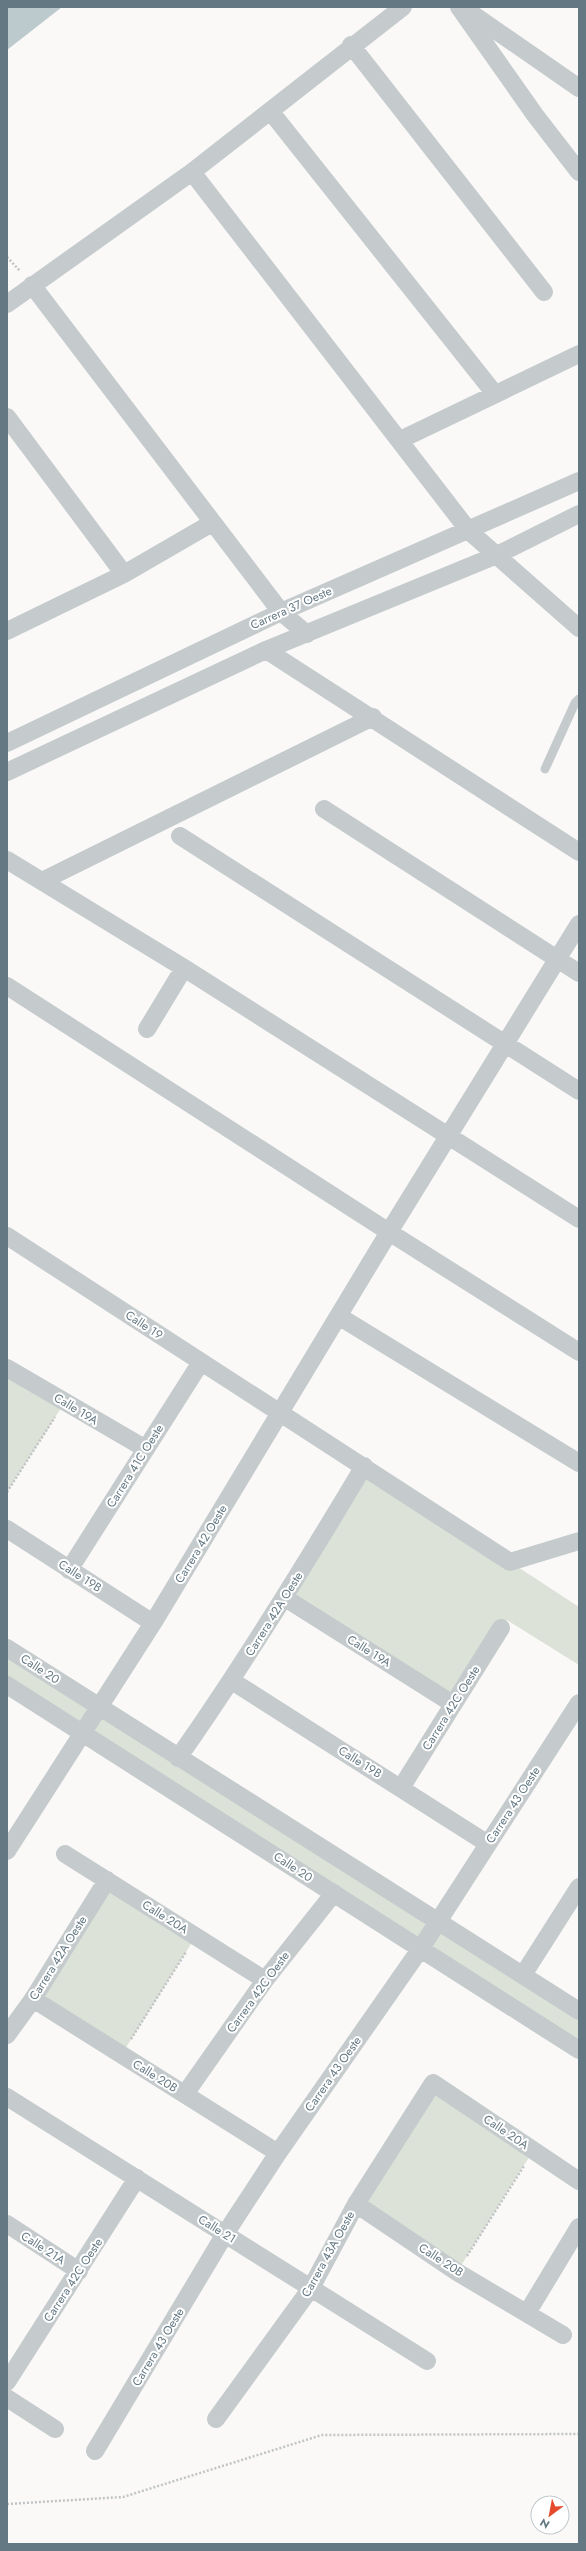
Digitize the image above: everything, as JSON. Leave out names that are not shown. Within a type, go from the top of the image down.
[{"type":"street","points":[[7,304],[192,172],[271,112],[352,45],[403,7]]},
{"type":"street","points":[[458,7],[534,115],[579,172]]},
{"type":"street","points":[[462,7],[579,88]]},
{"type":"street","points":[[352,45],[544,292]]},
{"type":"street","points":[[271,112],[495,394]]},
{"type":"street","points":[[192,172],[469,531],[579,628]]},
{"type":"street","points":[[32,285],[281,612],[307,634]]},
{"type":"street","points":[[400,440],[579,354]]},
{"type":"street","points":[[7,417],[124,574]]},
{"type":"street","name":"Carrera 37 Oeste","points":[[7,743],[281,612],[469,531],[579,481]]},
{"type":"street","points":[[7,772],[266,650],[497,555],[579,514]]},
{"type":"street","points":[[7,631],[124,574],[212,523]]},
{"type":"street","points":[[266,650],[373,717],[579,852]]},
{"type":"street","points":[[42,881],[373,717]]},
{"type":"street","points":[[324,809],[579,974]]},
{"type":"street","points":[[180,836],[579,1091]]},
{"type":"street","points":[[7,860],[184,968],[447,1137],[579,1219]]},
{"type":"street","name":"Carrera 42 Oeste","points":[[7,1851],[84,1733],[153,1623],[340,1317],[389,1232],[579,924]]},
{"type":"street","points":[[147,1030],[184,968]]},
{"type":"street","points":[[7,986],[389,1232],[579,1352]]},
{"type":"street","name":"Calle 19","points":[[7,1236],[281,1412],[510,1562],[579,1542]]},
{"type":"street","points":[[340,1317],[579,1463]]},
{"type":"street","name":"Carrera 41C Oeste","points":[[69,1570],[201,1362]]},
{"type":"street","name":"Calle 19A","points":[[7,1368],[146,1449]]},
{"type":"street","name":"Carrera 42A Oeste","points":[[178,1758],[232,1681],[285,1598],[364,1466]]},
{"type":"street","name":"Calle 19B","points":[[7,1530],[153,1623]]},
{"type":"street","name":"Calle 19A","points":[[285,1598],[453,1704]]},
{"type":"street","name":"Carrera 42C Oeste","points":[[400,1788],[501,1628]]},
{"type":"street","name":"Calle 20","points":[[7,1648],[178,1758],[579,2011]]},
{"type":"street","name":"Calle 19B","points":[[232,1681],[488,1844]]},
{"type":"street","name":"Calle 20","points":[[7,1685],[334,1892],[579,2050]]},
{"type":"street","name":"Carrera 43 Oeste","points":[[96,2451],[225,2234],[278,2153],[421,1948],[579,1703]]},
{"type":"street","name":"Calle 20A","points":[[65,1854],[266,1980]]},
{"type":"street","name":"Carrera 42A Oeste","points":[[7,2035],[33,1999],[107,1880]]},
{"type":"street","name":"Carrera 42C Oeste","points":[[185,2094],[266,1980],[334,1892]]},
{"type":"street","points":[[523,1975],[576,1897]]},
{"type":"street","name":"Calle 20B","points":[[33,1999],[278,2153]]},
{"type":"street","name":"Calle 20A","points":[[433,2083],[579,2181]]},
{"type":"street","name":"Carrera 43A Oeste","points":[[216,2419],[311,2288],[356,2204],[433,2083]]},
{"type":"street","name":"Calle 21","points":[[7,2096],[427,2361]]},
{"type":"street","name":"Carrera 42C Oeste","points":[[7,2382],[137,2178]]},
{"type":"street","name":"Calle 20B","points":[[356,2204],[457,2272],[563,2335]]},
{"type":"street","name":"Calle 21A","points":[[7,2224],[79,2271]]},
{"type":"street","points":[[527,2313],[579,2227]]},
{"type":"street","points":[[7,2398],[55,2429]]},
{"type":"lane","points":[[545,769],[575,703],[579,699]]},
{"type":"path","points":[[7,1492],[65,1402]]},
{"type":"path","points":[[122,2054],[196,1936]]},
{"type":"path","points":[[457,2272],[533,2151]]},
{"type":"path","points":[[7,2504],[123,2497],[322,2435],[579,2434]]},
{"type":"shaded area","points":[[7,7],[62,7],[7,50]]},
{"type":"shaded area","points":[[7,1368],[65,1402],[7,1492]]},
{"type":"shaded area","points":[[364,1466],[579,1607],[579,1665],[507,1620],[453,1704],[285,1598]]},
{"type":"shaded area","points":[[7,1648],[579,2011],[579,2050],[7,1685]]},
{"type":"shaded area","points":[[107,1880],[196,1936],[122,2054],[33,1999]]},
{"type":"shaded area","points":[[433,2083],[533,2151],[457,2272],[356,2204]]}]
